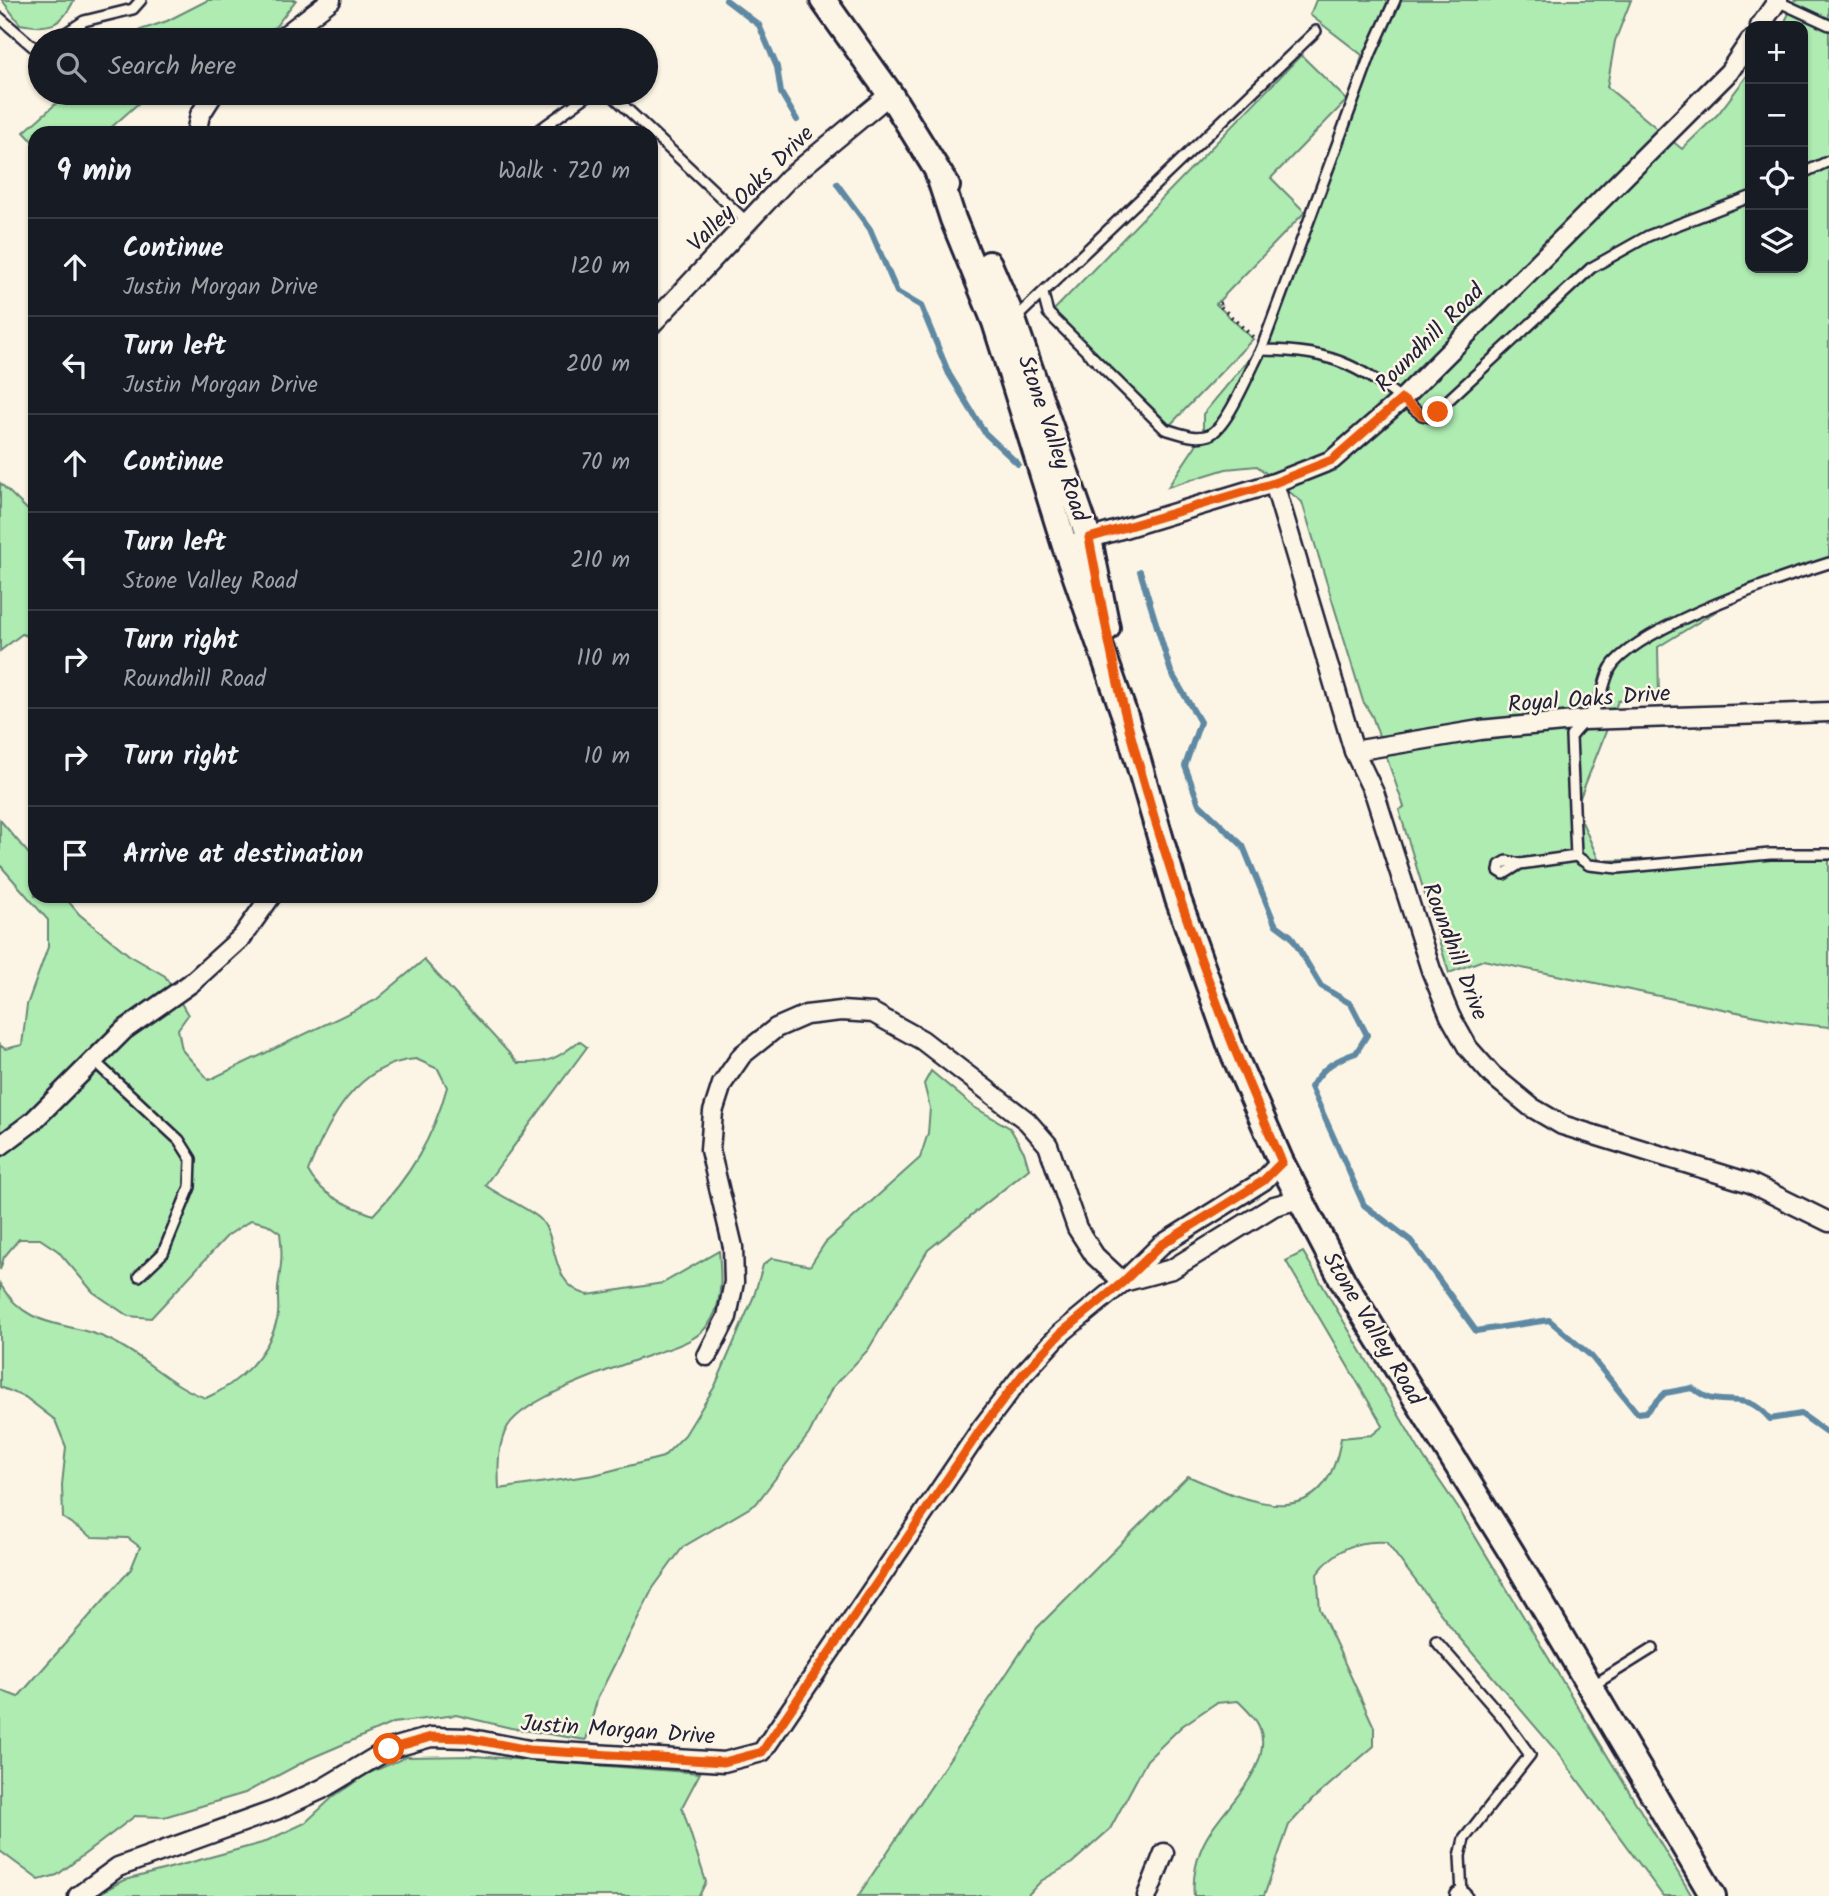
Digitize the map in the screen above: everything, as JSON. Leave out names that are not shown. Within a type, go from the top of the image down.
[{"type":"street","points":[[295,28],[331,0]]},
{"type":"street","name":"Stone Valley Road","points":[[823,0],[890,94],[967,218],[1013,320],[1089,538],[1126,719]]},
{"type":"street","points":[[1764,21],[1778,1]]},
{"type":"street","name":"Roundhill Road","points":[[1065,546],[1274,483],[1332,460],[1402,399],[1729,72],[1745,48]]},
{"type":"street","name":"Valley Oaks Drive","points":[[658,317],[789,178],[890,94]]},
{"type":"street","points":[[198,126],[206,105]]},
{"type":"street","name":"Stone Valley Road","points":[[938,173],[953,219],[995,322],[1065,546],[1126,719],[1178,899],[1232,1050],[1282,1162],[1343,1281],[1590,1687],[1713,1896]]},
{"type":"street","name":"Roundhill Drive","points":[[1274,483],[1354,751],[1376,795],[1432,970],[1450,1016],[1468,1048],[1492,1075],[1531,1107],[1562,1125],[1750,1183],[1829,1222]]},
{"type":"street","name":"Royal Oaks Drive","points":[[1354,751],[1480,730],[1584,720],[1829,712]]},
{"type":"street","points":[[0,1146],[32,1122],[124,1030],[191,983],[242,937],[266,903]]},
{"type":"street","points":[[706,1356],[727,1317],[734,1282],[733,1247],[709,1150],[713,1112],[722,1084],[742,1055],[776,1028],[806,1015],[841,1011],[873,1013],[922,1040],[1027,1121],[1048,1145],[1077,1227],[1095,1256],[1123,1282],[1172,1269],[1274,1206],[1300,1199]]},
{"type":"street","name":"Justin Morgan Drive","points":[[78,1896],[118,1867],[276,1810],[322,1789],[389,1749],[431,1737],[467,1738],[529,1750],[724,1762],[762,1752],[989,1418],[1060,1334],[1123,1282],[1161,1245],[1263,1181],[1282,1162]]},
{"type":"street","points":[[1147,1896],[1164,1853]]},
{"type":"lane","points":[[73,28],[84,21],[133,9],[141,0]]},
{"type":"lane","points":[[1043,294],[1048,313],[1166,429],[1196,437],[1211,434],[1223,424],[1262,348],[1297,260],[1371,53],[1395,0]]},
{"type":"lane","points":[[1778,1],[1829,25]]},
{"type":"lane","points":[[0,18],[28,42]]},
{"type":"lane","points":[[1013,320],[1316,31]]},
{"type":"lane","points":[[545,126],[574,105]]},
{"type":"lane","points":[[623,105],[645,126]]},
{"type":"lane","points":[[658,138],[747,222]]},
{"type":"lane","points":[[1808,170],[1829,160]]},
{"type":"lane","points":[[1262,348],[1314,353],[1346,364],[1376,378],[1422,415],[1430,417],[1591,268],[1648,236],[1745,200]]},
{"type":"lane","points":[[1576,856],[1571,736],[1599,701],[1613,664],[1645,640],[1681,620],[1754,588],[1829,563]]},
{"type":"lane","points":[[1520,864],[1576,856],[1589,865],[1618,868],[1770,854],[1829,854]]},
{"type":"lane","points":[[93,1060],[179,1140],[191,1159],[190,1186],[163,1253],[139,1276]]},
{"type":"lane","points":[[1436,1641],[1504,1719],[1530,1755],[1464,1839],[1460,1856],[1461,1896]]},
{"type":"lane","points":[[1590,1687],[1653,1648]]},
{"type":"path","points":[[1221,303],[1218,304],[1262,348]]},
{"type":"green space","points":[[2,0],[74,0],[58,21],[38,26],[20,24]]},
{"type":"green space","points":[[208,0],[296,0],[273,28],[146,28],[167,21]]},
{"type":"green space","points":[[1316,0],[1631,0],[1615,41],[1607,87],[1682,149],[1718,114],[1745,79],[1745,273],[1808,273],[1808,21],[1785,21],[1795,0],[1829,0],[1829,566],[1754,588],[1658,647],[1659,696],[1618,701],[1576,808],[1599,861],[1829,852],[1829,1027],[1791,1023],[1483,960],[1449,973],[1399,810],[1404,807],[1372,716],[1363,701],[1302,502],[1257,466],[1226,469],[1168,487],[1196,445],[1203,430],[1203,414],[1254,353],[1342,134],[1362,55],[1310,15]]},
{"type":"green space","points":[[1301,55],[1347,100],[1271,178],[1305,212],[1216,304],[1253,339],[1170,425],[1053,311]]},
{"type":"green space","points":[[54,105],[136,105],[113,126],[31,126]]},
{"type":"green space","points":[[0,483],[28,510],[28,636],[22,634],[0,651]]},
{"type":"green space","points":[[0,820],[28,853],[28,897],[0,865]]},
{"type":"green space","points":[[33,903],[70,903],[79,914],[129,955],[165,976],[188,1015],[178,1029],[182,1050],[209,1080],[376,1000],[424,960],[518,1063],[536,1063],[551,1059],[579,1041],[587,1047],[485,1185],[541,1220],[551,1239],[561,1272],[566,1282],[575,1290],[588,1295],[663,1283],[719,1251],[720,1294],[716,1311],[708,1326],[689,1340],[577,1382],[519,1414],[504,1433],[500,1449],[499,1489],[594,1475],[663,1457],[685,1435],[715,1386],[754,1296],[763,1265],[772,1258],[810,1266],[825,1243],[920,1158],[928,1133],[930,1108],[924,1084],[931,1071],[974,1107],[1010,1128],[1024,1152],[1029,1169],[928,1250],[868,1350],[832,1388],[809,1434],[756,1504],[683,1547],[653,1588],[598,1697],[586,1740],[511,1728],[456,1715],[393,1723],[309,1759],[245,1793],[164,1817],[135,1816],[57,1875],[39,1880],[0,1851],[0,1690],[18,1697],[131,1569],[140,1547],[128,1538],[92,1537],[63,1518],[62,1485],[66,1447],[55,1420],[25,1397],[0,1387],[0,1284],[23,1310],[50,1322],[108,1339],[181,1386],[206,1398],[240,1376],[267,1345],[278,1316],[281,1266],[280,1233],[267,1224],[251,1220],[227,1236],[151,1318],[128,1316],[93,1292],[58,1251],[40,1239],[19,1239],[4,1257],[0,1270],[0,1045],[5,1049],[22,1045],[27,1005],[48,947],[48,920]],"holes":[[[416,1059],[438,1069],[447,1087],[435,1123],[419,1156],[373,1215],[336,1199],[320,1187],[308,1171],[335,1115],[361,1083],[377,1072],[395,1063]]]},
{"type":"green space","points":[[1303,1252],[1424,1458],[1458,1508],[1692,1896],[1663,1896],[1558,1753],[1457,1635],[1386,1542],[1375,1542],[1356,1545],[1339,1552],[1317,1574],[1320,1609],[1374,1727],[1374,1746],[1313,1799],[1289,1825],[1264,1896],[1194,1896],[1195,1874],[1203,1845],[1245,1786],[1260,1757],[1262,1741],[1259,1726],[1238,1701],[1216,1703],[1182,1726],[1147,1760],[1110,1829],[1072,1863],[1041,1881],[1027,1896],[858,1896],[1037,1628],[1188,1476],[1236,1496],[1260,1502],[1282,1504],[1303,1500],[1320,1489],[1333,1469],[1341,1438],[1372,1435],[1383,1426],[1286,1261]]},
{"type":"green space","points":[[474,1756],[700,1773],[682,1807],[706,1882],[699,1896],[94,1896],[122,1881],[262,1843],[305,1823],[334,1796],[367,1774],[406,1757]]},
{"type":"waterway","points":[[726,0],[759,25],[777,67],[781,93],[797,120]]},
{"type":"waterway","points":[[837,184],[870,229],[897,292],[921,306],[949,374],[985,433],[1018,464]]},
{"type":"waterway","points":[[1140,571],[1171,672],[1200,722],[1185,766],[1199,804],[1243,846],[1275,924],[1291,936],[1321,986],[1351,1004],[1367,1035],[1356,1053],[1330,1065],[1311,1087],[1364,1205],[1411,1241],[1476,1331],[1549,1320],[1591,1356],[1637,1413],[1646,1412],[1665,1393],[1692,1388],[1710,1398],[1750,1403],[1770,1419],[1801,1414],[1829,1434]]},
{"type":"route","points":[[389,1749],[431,1737],[467,1738],[529,1750],[724,1762],[762,1752],[981,1429],[1023,1374],[1060,1334],[1123,1282],[1161,1245],[1263,1181],[1282,1162],[1232,1050],[1178,899],[1126,719],[1089,538],[1274,483],[1332,460],[1402,399],[1422,415],[1430,417],[1438,412]]}]
